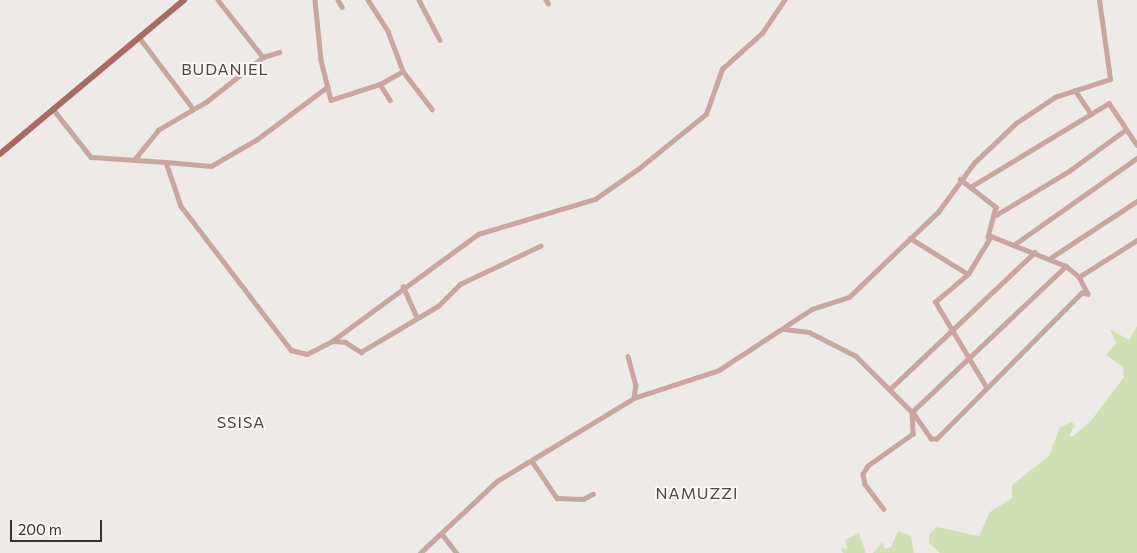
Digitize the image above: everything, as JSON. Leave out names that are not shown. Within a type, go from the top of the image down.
[{"type":"main road","points":[[0,154],[184,0]]},
{"type":"street","points":[[218,0],[263,57]]},
{"type":"street","points":[[316,0],[327,87],[331,100],[380,84],[403,71]]},
{"type":"street","points":[[338,0],[342,7]]},
{"type":"street","points":[[368,0],[388,31],[403,71],[432,108]]},
{"type":"street","points":[[419,0],[440,40]]},
{"type":"street","points":[[166,162],[181,206],[291,350],[307,354],[332,341],[403,286],[478,234],[595,199],[638,169],[706,114],[722,69],[762,32],[784,0]]},
{"type":"street","points":[[420,553],[442,534],[483,491],[634,398],[719,370],[812,309],[849,297],[938,212],[960,179],[1027,114],[1075,90],[1110,79],[1099,0]]},
{"type":"street","points":[[139,37],[192,107]]},
{"type":"street","points":[[134,160],[153,134],[192,107],[206,102],[263,57],[279,52]]},
{"type":"street","points":[[380,84],[390,100]]},
{"type":"street","points":[[53,109],[91,157],[211,166],[256,140],[327,87]]},
{"type":"street","points":[[1075,90],[1090,114]]},
{"type":"street","points":[[972,186],[1109,103],[1125,130],[1137,145]]},
{"type":"street","points":[[996,215],[1070,171],[1125,130]]},
{"type":"street","points":[[1016,244],[1137,158]]},
{"type":"street","points":[[960,179],[972,186],[995,205],[996,215],[988,237],[968,274],[933,305],[971,358],[986,387]]},
{"type":"street","points":[[1052,257],[1137,201]]},
{"type":"street","points":[[784,329],[809,332],[844,348],[890,389],[936,440],[986,387],[1082,292],[1088,294],[1079,277],[1052,257],[1016,244],[988,237]]},
{"type":"street","points":[[910,238],[968,274]]},
{"type":"street","points":[[1079,277],[1137,240]]},
{"type":"street","points":[[332,341],[345,342],[361,352],[453,294],[460,284],[540,246]]},
{"type":"street","points":[[890,389],[1035,252]]},
{"type":"street","points":[[912,412],[1066,266]]},
{"type":"street","points":[[403,286],[417,317]]},
{"type":"street","points":[[628,356],[636,386],[634,398]]},
{"type":"street","points":[[884,509],[865,484],[864,474],[868,466],[913,434],[912,412]]},
{"type":"street","points":[[532,460],[557,498],[583,498],[593,494]]},
{"type":"street","points":[[442,534],[457,553]]},
{"type":"green space","points":[[1137,326],[1137,553],[940,553],[929,543],[929,534],[937,527],[979,536],[990,512],[1012,498],[1012,485],[1049,456],[1060,427],[1072,422],[1075,426],[1069,436],[1073,436],[1090,422],[1124,377],[1123,367],[1106,355],[1116,343],[1110,329],[1129,340]]},
{"type":"green space","points":[[898,531],[911,536],[914,553],[873,553],[882,542],[885,549],[891,547]]},
{"type":"green space","points":[[859,533],[866,553],[843,553],[841,548],[847,549],[845,540]]},
{"type":"district","name":"BUDANIEL","points":[[225,69]]},
{"type":"district","name":"SSISA","points":[[241,422]]},
{"type":"district","name":"NAMUZZI","points":[[697,493]]}]
